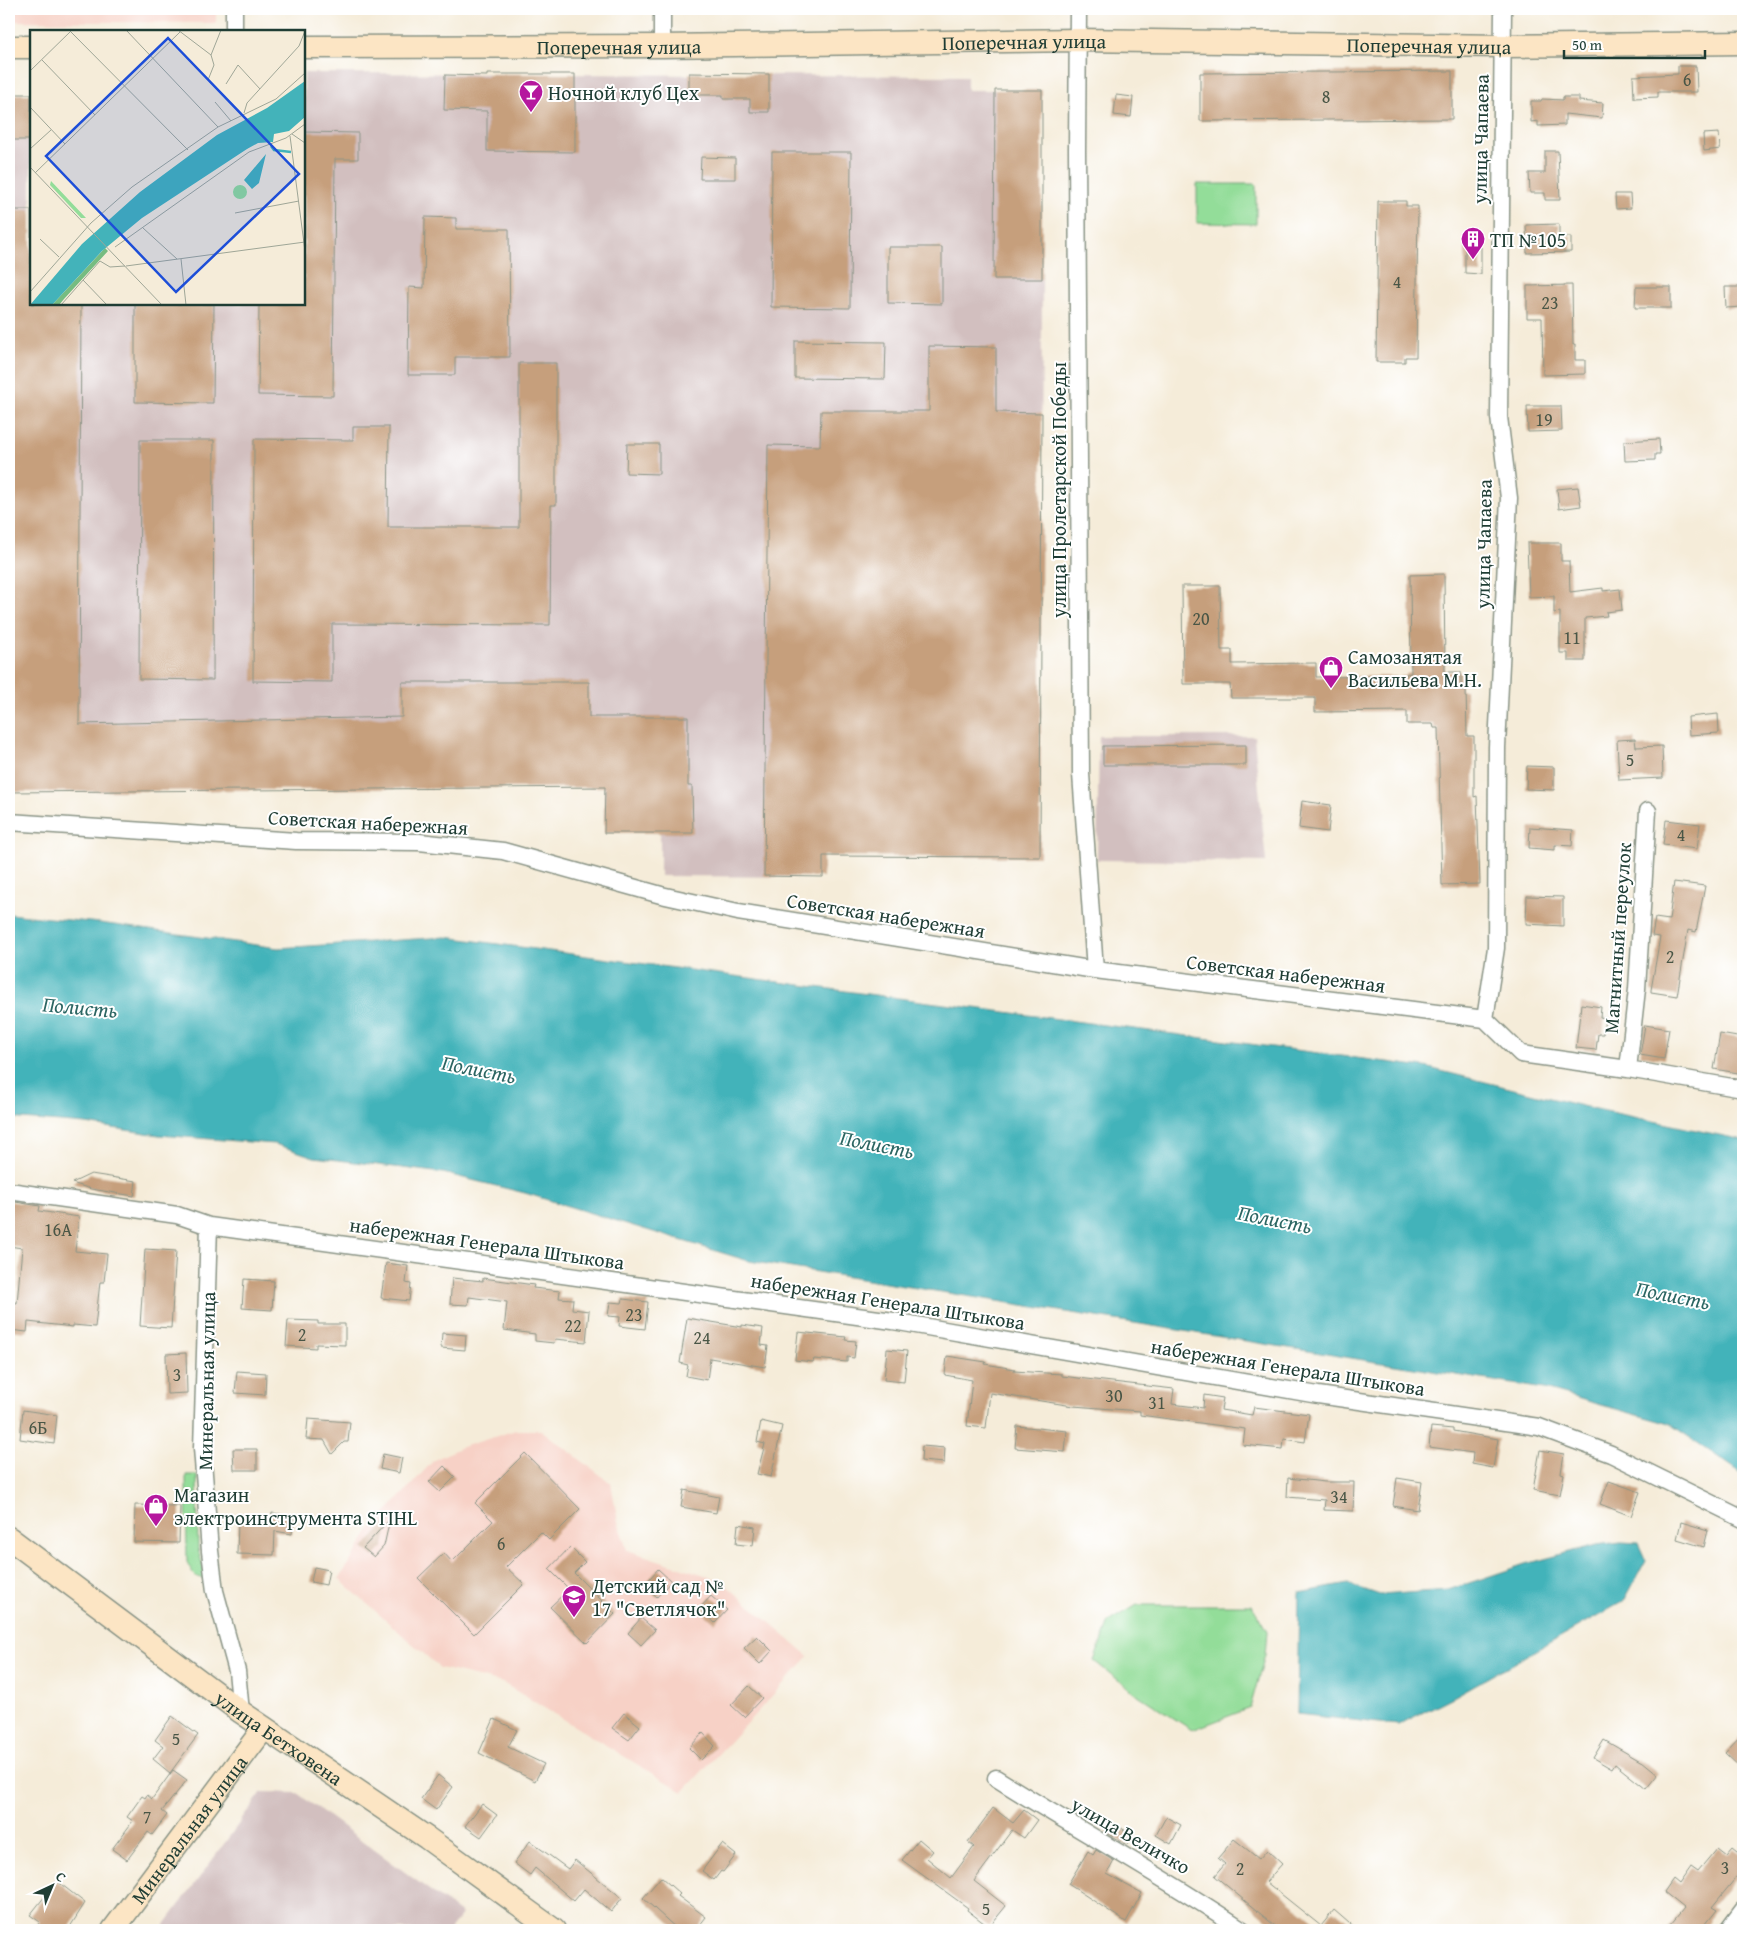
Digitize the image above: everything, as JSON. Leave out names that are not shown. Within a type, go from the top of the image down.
[{"type":"street","points":[[234,9],[234,30]]},
{"type":"street","points":[[662,9],[662,46]]},
{"type":"street","name":"улица Пролетарской Победы","points":[[1078,9],[1080,774],[1096,970]]},
{"type":"street","name":"улица Чапаева","points":[[1485,1019],[1496,948],[1497,747],[1509,498],[1499,417],[1500,140],[1503,9]]},
{"type":"street","name":"Поперечная улица","points":[[305,47],[662,46],[1078,40],[1503,46],[1743,43]]},
{"type":"street","points":[[9,48],[30,47]]},
{"type":"street","name":"Магнитный переулок","points":[[1628,1069],[1637,989],[1648,811]]},
{"type":"street","name":"Советская набережная","points":[[9,822],[296,841],[419,842],[503,851],[661,895],[738,912],[1096,970],[1485,1019]]},
{"type":"street","points":[[1485,1019],[1520,1054],[1628,1069],[1743,1089]]},
{"type":"street","name":"набережная Генерала Штыкова","points":[[9,1191],[177,1215],[209,1226],[894,1321],[1318,1395],[1539,1428],[1611,1454],[1743,1519]]},
{"type":"street","name":"Минеральная улица","points":[[209,1226],[202,1448],[215,1591],[237,1671],[242,1712]]},
{"type":"street","name":"улица Бетховена","points":[[9,1538],[264,1728],[427,1838],[554,1930]]},
{"type":"street","name":"Минеральная улица","points":[[113,1930],[264,1728]]},
{"type":"street","name":"улица Величко","points":[[996,1778],[1063,1820],[1189,1893],[1243,1930]]},
{"type":"street","points":[[1728,1930],[1743,1910]]},
{"type":"shaded area","points":[[9,9],[216,9],[216,23],[9,21]]},
{"type":"shaded area","points":[[305,73],[967,76],[967,90],[995,90],[994,278],[1042,279],[1040,857],[823,856],[823,877],[660,876],[660,833],[604,833],[604,787],[9,792],[9,94],[30,94],[30,305],[305,305]]},
{"type":"shaded area","points":[[1099,736],[1254,736],[1266,862],[1097,860]]},
{"type":"shaded area","name":"Детский сад № 17 \"Светлячок\"","points":[[516,1430],[541,1430],[611,1483],[618,1522],[627,1550],[720,1580],[809,1656],[683,1792],[503,1683],[440,1668],[339,1579],[372,1528],[434,1460],[459,1448]]},
{"type":"shaded area","points":[[262,1792],[297,1793],[462,1914],[450,1930],[161,1930]]},
{"type":"green space","points":[[1197,184],[1256,184],[1256,224],[1197,223]]},
{"type":"green space","points":[[186,1475],[197,1475],[198,1549],[206,1577],[202,1578],[194,1574],[187,1562]]},
{"type":"green space","points":[[1137,1605],[1252,1605],[1267,1631],[1265,1655],[1250,1708],[1192,1730],[1135,1693],[1094,1661],[1109,1622]]},
{"type":"water","name":"Полисть","points":[[9,914],[100,923],[278,948],[446,937],[1425,1067],[1582,1106],[1743,1140],[1743,1474],[1670,1424],[1544,1389],[749,1261],[525,1193],[443,1173],[314,1157],[275,1144],[159,1135],[86,1124],[9,1118]]},
{"type":"water","points":[[1621,1542],[1638,1543],[1646,1561],[1624,1601],[1455,1696],[1398,1725],[1297,1714],[1299,1593],[1348,1584],[1380,1595],[1448,1590],[1526,1564],[1596,1545]]},
{"type":"building","points":[[1678,66],[1696,66],[1697,92],[1658,92],[1658,97],[1634,98],[1633,76],[1678,74]]},
{"type":"building","points":[[1452,71],[1452,119],[1200,121],[1200,73]]},
{"type":"building","points":[[689,73],[769,74],[769,112],[750,112],[750,99],[723,99],[723,95],[689,95]]},
{"type":"building","name":"Ночной клуб Цех","points":[[487,74],[575,74],[575,152],[487,151],[487,111],[444,110],[445,75],[487,76]]},
{"type":"building","points":[[995,90],[1042,90],[1042,279],[994,279]]},
{"type":"building","points":[[9,94],[30,94],[30,140],[9,140]]},
{"type":"building","points":[[1116,95],[1133,97],[1131,117],[1114,115]]},
{"type":"building","points":[[1563,97],[1579,97],[1579,101],[1603,103],[1602,118],[1565,114],[1565,125],[1538,126],[1538,121],[1531,122],[1531,101],[1541,101],[1542,99],[1563,100]]},
{"type":"building","points":[[305,132],[358,133],[358,159],[335,159],[333,396],[258,395],[259,305],[305,305]]},
{"type":"building","points":[[1719,133],[1720,149],[1704,151],[1703,134]]},
{"type":"building","points":[[1545,151],[1558,151],[1560,200],[1545,200],[1545,193],[1530,193],[1529,173],[1545,173]]},
{"type":"building","points":[[772,152],[851,152],[850,308],[771,307]]},
{"type":"building","points":[[701,157],[735,158],[735,179],[700,179]]},
{"type":"building","points":[[1615,194],[1630,194],[1631,208],[1616,209]]},
{"type":"building","points":[[1378,201],[1406,201],[1406,206],[1418,206],[1416,357],[1405,357],[1405,362],[1376,362]]},
{"type":"building","points":[[9,210],[30,210],[30,305],[81,305],[79,724],[402,717],[402,682],[589,682],[589,717],[688,717],[688,786],[692,786],[693,833],[604,833],[605,787],[9,792]]},
{"type":"building","points":[[425,217],[456,218],[456,229],[509,229],[510,357],[455,357],[455,375],[408,375],[409,287],[424,288]]},
{"type":"building","points":[[1559,224],[1559,237],[1571,237],[1571,252],[1527,253],[1526,225]]},
{"type":"building","name":"ТП №105","points":[[1465,246],[1481,247],[1481,274],[1465,273]]},
{"type":"building","points":[[888,247],[942,247],[942,304],[888,303]]},
{"type":"building","points":[[1572,285],[1575,360],[1585,360],[1585,374],[1543,375],[1542,318],[1527,318],[1527,286]]},
{"type":"building","points":[[1636,287],[1671,287],[1671,308],[1635,308]]},
{"type":"building","points":[[1725,287],[1743,287],[1743,307],[1726,308]]},
{"type":"building","points":[[135,305],[214,305],[213,403],[135,402]]},
{"type":"building","points":[[795,341],[886,342],[885,379],[795,378]]},
{"type":"building","points":[[929,346],[996,347],[996,412],[1042,413],[1040,857],[823,856],[823,877],[764,876],[768,445],[820,446],[821,411],[929,411]]},
{"type":"building","points":[[519,363],[556,363],[556,505],[551,505],[550,625],[332,624],[332,682],[253,681],[254,439],[353,440],[353,427],[389,427],[388,527],[519,527]]},
{"type":"building","points":[[1527,406],[1561,406],[1562,431],[1528,432]]},
{"type":"building","points":[[1659,439],[1660,454],[1655,454],[1655,460],[1625,461],[1624,441]]},
{"type":"building","points":[[140,440],[214,440],[213,680],[139,679]]},
{"type":"building","points":[[627,444],[659,444],[659,474],[626,473]]},
{"type":"building","points":[[1578,487],[1581,506],[1559,509],[1557,489]]},
{"type":"building","points":[[1527,543],[1561,543],[1561,561],[1569,561],[1570,592],[1603,588],[1603,591],[1620,589],[1622,610],[1606,612],[1607,616],[1585,618],[1585,661],[1568,661],[1568,653],[1560,653],[1560,612],[1554,613],[1554,596],[1529,597]]},
{"type":"building","points":[[1444,574],[1445,672],[1461,672],[1461,690],[1466,690],[1467,736],[1474,736],[1474,797],[1477,796],[1480,884],[1442,885],[1438,728],[1434,728],[1433,724],[1407,724],[1407,711],[1315,712],[1315,698],[1231,698],[1230,684],[1183,684],[1182,586],[1220,586],[1221,650],[1232,650],[1232,664],[1316,663],[1316,677],[1406,676],[1406,674],[1411,673],[1410,575]]},
{"type":"building","points":[[1718,714],[1719,733],[1689,735],[1688,717]]},
{"type":"building","points":[[1635,739],[1636,747],[1662,746],[1663,778],[1619,780],[1617,740]]},
{"type":"building","points":[[1246,745],[1246,765],[1103,765],[1103,746]]},
{"type":"building","points":[[1527,766],[1554,767],[1554,790],[1526,789]]},
{"type":"building","points":[[1302,801],[1331,805],[1328,832],[1299,828]]},
{"type":"building","points":[[1666,820],[1700,824],[1697,849],[1663,845]]},
{"type":"building","points":[[1530,827],[1573,830],[1572,846],[1555,845],[1555,850],[1529,848]]},
{"type":"building","points":[[1674,882],[1705,886],[1696,932],[1688,930],[1677,996],[1651,992],[1660,937],[1652,936],[1655,918],[1669,920]]},
{"type":"building","points":[[1527,896],[1563,897],[1563,926],[1526,924]]},
{"type":"building","points":[[1581,1004],[1601,1007],[1600,1017],[1605,1018],[1603,1034],[1598,1034],[1596,1050],[1576,1048]]},
{"type":"building","points":[[1645,1025],[1669,1029],[1664,1059],[1640,1055]]},
{"type":"building","points":[[1720,1034],[1743,1038],[1738,1073],[1714,1069]]},
{"type":"building","points":[[91,1174],[136,1181],[134,1196],[91,1189],[72,1183]]},
{"type":"building","points":[[9,1201],[40,1206],[39,1211],[79,1217],[75,1251],[107,1254],[104,1282],[100,1282],[95,1327],[73,1325],[73,1327],[28,1322],[27,1332],[9,1330],[9,1302],[17,1303],[22,1248],[9,1246]]},
{"type":"building","points":[[145,1249],[176,1251],[171,1328],[140,1326]]},
{"type":"building","points":[[386,1263],[408,1266],[406,1283],[411,1284],[409,1301],[381,1298]]},
{"type":"building","points":[[452,1278],[483,1281],[483,1278],[534,1285],[533,1288],[560,1291],[559,1298],[573,1299],[572,1309],[589,1311],[586,1342],[555,1339],[554,1343],[535,1341],[535,1334],[504,1330],[507,1302],[469,1297],[468,1305],[450,1304]]},
{"type":"building","points":[[244,1279],[274,1281],[272,1310],[242,1308]]},
{"type":"building","points":[[623,1299],[648,1302],[645,1329],[619,1326],[620,1317],[608,1316],[610,1302],[622,1303]]},
{"type":"building","points":[[687,1318],[742,1327],[742,1325],[763,1328],[761,1345],[768,1346],[765,1367],[710,1358],[707,1380],[686,1376],[688,1365],[680,1363]]},
{"type":"building","points":[[288,1320],[318,1321],[318,1324],[345,1324],[345,1345],[316,1344],[316,1348],[286,1346]]},
{"type":"building","points":[[798,1332],[846,1337],[845,1340],[856,1341],[854,1358],[847,1357],[847,1362],[814,1359],[813,1362],[795,1360]]},
{"type":"building","points":[[442,1333],[466,1335],[465,1350],[441,1348]]},
{"type":"building","points":[[887,1349],[907,1351],[904,1382],[884,1380]]},
{"type":"building","points":[[186,1353],[187,1393],[167,1394],[166,1354]]},
{"type":"building","points":[[947,1356],[986,1362],[985,1364],[1015,1369],[1014,1371],[1062,1374],[1062,1376],[1174,1389],[1172,1404],[1203,1408],[1204,1395],[1223,1398],[1221,1410],[1252,1415],[1254,1407],[1309,1414],[1305,1442],[1284,1439],[1283,1449],[1243,1445],[1245,1429],[1140,1415],[1140,1411],[1073,1406],[990,1393],[986,1428],[967,1426],[972,1380],[945,1375]]},
{"type":"building","points":[[237,1371],[266,1373],[265,1395],[235,1393]]},
{"type":"building","points":[[23,1410],[57,1415],[54,1444],[20,1439]]},
{"type":"building","points":[[308,1419],[350,1422],[348,1442],[344,1442],[332,1454],[324,1440],[306,1439]]},
{"type":"building","points":[[761,1421],[782,1426],[771,1477],[757,1474],[765,1444],[757,1442]]},
{"type":"building","points":[[1017,1426],[1067,1431],[1065,1452],[1015,1448]]},
{"type":"building","points":[[1431,1427],[1453,1429],[1453,1431],[1498,1439],[1493,1468],[1472,1464],[1473,1453],[1429,1447]]},
{"type":"building","points":[[922,1446],[945,1448],[944,1463],[921,1461]]},
{"type":"building","points":[[233,1449],[257,1449],[257,1470],[234,1470]]},
{"type":"building","points":[[1540,1450],[1564,1454],[1561,1473],[1564,1474],[1560,1495],[1533,1490]]},
{"type":"building","points":[[525,1453],[580,1509],[549,1540],[541,1532],[506,1567],[524,1584],[474,1634],[418,1578],[444,1553],[452,1562],[493,1521],[475,1503]]},
{"type":"building","points":[[383,1454],[402,1458],[399,1473],[380,1469]]},
{"type":"building","points":[[444,1466],[455,1477],[440,1492],[429,1482]]},
{"type":"building","points":[[1288,1478],[1325,1482],[1354,1482],[1353,1511],[1324,1510],[1325,1500],[1287,1497]]},
{"type":"building","points":[[1397,1478],[1422,1482],[1418,1510],[1393,1506]]},
{"type":"building","points":[[1609,1481],[1640,1492],[1631,1516],[1600,1504]]},
{"type":"building","points":[[684,1490],[719,1497],[716,1513],[681,1507]]},
{"type":"building","points":[[135,1505],[180,1506],[179,1543],[134,1542]]},
{"type":"building","points":[[272,1513],[294,1516],[292,1534],[275,1531],[274,1555],[237,1554],[238,1521],[270,1523]]},
{"type":"building","points":[[390,1519],[384,1546],[374,1557],[363,1548]]},
{"type":"building","points":[[1681,1522],[1708,1530],[1704,1547],[1677,1539]]},
{"type":"building","points":[[738,1524],[755,1527],[753,1546],[736,1544]]},
{"type":"building","points":[[570,1547],[585,1562],[574,1573],[615,1614],[587,1643],[550,1607],[569,1589],[549,1569]]},
{"type":"building","points":[[314,1567],[329,1570],[326,1585],[311,1582]]},
{"type":"building","points":[[658,1569],[671,1581],[657,1597],[644,1585]]},
{"type":"building","points":[[711,1596],[727,1610],[715,1623],[699,1609]]},
{"type":"building","points":[[641,1618],[655,1630],[641,1645],[628,1633]]},
{"type":"building","points":[[757,1636],[772,1651],[760,1664],[744,1648]]},
{"type":"building","points":[[749,1686],[762,1698],[744,1717],[731,1705]]},
{"type":"building","points":[[624,1713],[640,1726],[629,1740],[612,1728]]},
{"type":"building","points":[[172,1716],[198,1735],[170,1773],[153,1759],[163,1746],[155,1740]]},
{"type":"building","points":[[494,1719],[517,1730],[508,1747],[544,1764],[535,1781],[479,1753]]},
{"type":"building","points":[[703,1733],[715,1746],[701,1760],[689,1748]]},
{"type":"building","points":[[1743,1734],[1743,1770],[1725,1753]]},
{"type":"building","points":[[1604,1740],[1642,1761],[1658,1774],[1646,1789],[1615,1764],[1612,1769],[1593,1758]]},
{"type":"building","points":[[173,1770],[187,1780],[162,1811],[167,1815],[152,1835],[148,1832],[127,1860],[112,1849],[133,1821],[127,1817],[142,1796],[145,1798],[147,1795],[152,1799]]},
{"type":"building","points":[[438,1775],[453,1787],[436,1810],[421,1799]]},
{"type":"building","points":[[482,1804],[497,1815],[481,1837],[465,1826]]},
{"type":"building","points":[[993,1808],[1013,1823],[1024,1810],[1037,1820],[1024,1838],[1012,1830],[974,1881],[1006,1906],[989,1927],[967,1910],[968,1908],[902,1860],[919,1839],[933,1851],[927,1858],[951,1878],[974,1847],[968,1842]]},
{"type":"building","points":[[1166,1817],[1181,1825],[1171,1844],[1156,1835]]},
{"type":"building","points":[[1112,1822],[1132,1835],[1127,1845],[1106,1833]]},
{"type":"building","points":[[1234,1839],[1259,1859],[1267,1850],[1282,1864],[1266,1882],[1321,1926],[1334,1910],[1357,1930],[1280,1930],[1215,1876],[1225,1864],[1218,1858]]},
{"type":"building","points":[[530,1841],[568,1869],[575,1860],[622,1898],[611,1912],[584,1889],[574,1901],[535,1868],[530,1875],[514,1863]]},
{"type":"building","points":[[722,1844],[736,1855],[714,1880],[702,1871]]},
{"type":"building","points":[[1718,1848],[1727,1855],[1733,1848],[1743,1856],[1743,1869],[1712,1907],[1717,1910],[1701,1930],[1666,1930],[1684,1908],[1664,1892],[1673,1879],[1679,1884],[1691,1867],[1698,1872]]},
{"type":"building","points":[[1096,1850],[1114,1861],[1107,1874],[1142,1893],[1126,1922],[1068,1884],[1088,1851],[1093,1855]]},
{"type":"building","points":[[661,1877],[680,1894],[678,1896],[706,1917],[696,1930],[678,1930],[643,1898]]},
{"type":"building","points":[[57,1881],[85,1903],[68,1930],[33,1930],[40,1922],[30,1915]]},
{"type":"waterway","points":[[1743,1569],[1740,1586],[1743,1591]]},
{"type":"place","name":"Ночной клуб Цех","points":[[531,113]]},
{"type":"place","name":"ТП №105","points":[[1473,260]]},
{"type":"place","name":"Самозанятая Васильева М.Н.","points":[[1331,689]]},
{"type":"place","name":"Магазин электроинструмента STIHL","points":[[156,1527]]},
{"type":"place","name":"Детский сад № 17 \"Светлячок\"","points":[[574,1618]]}]
